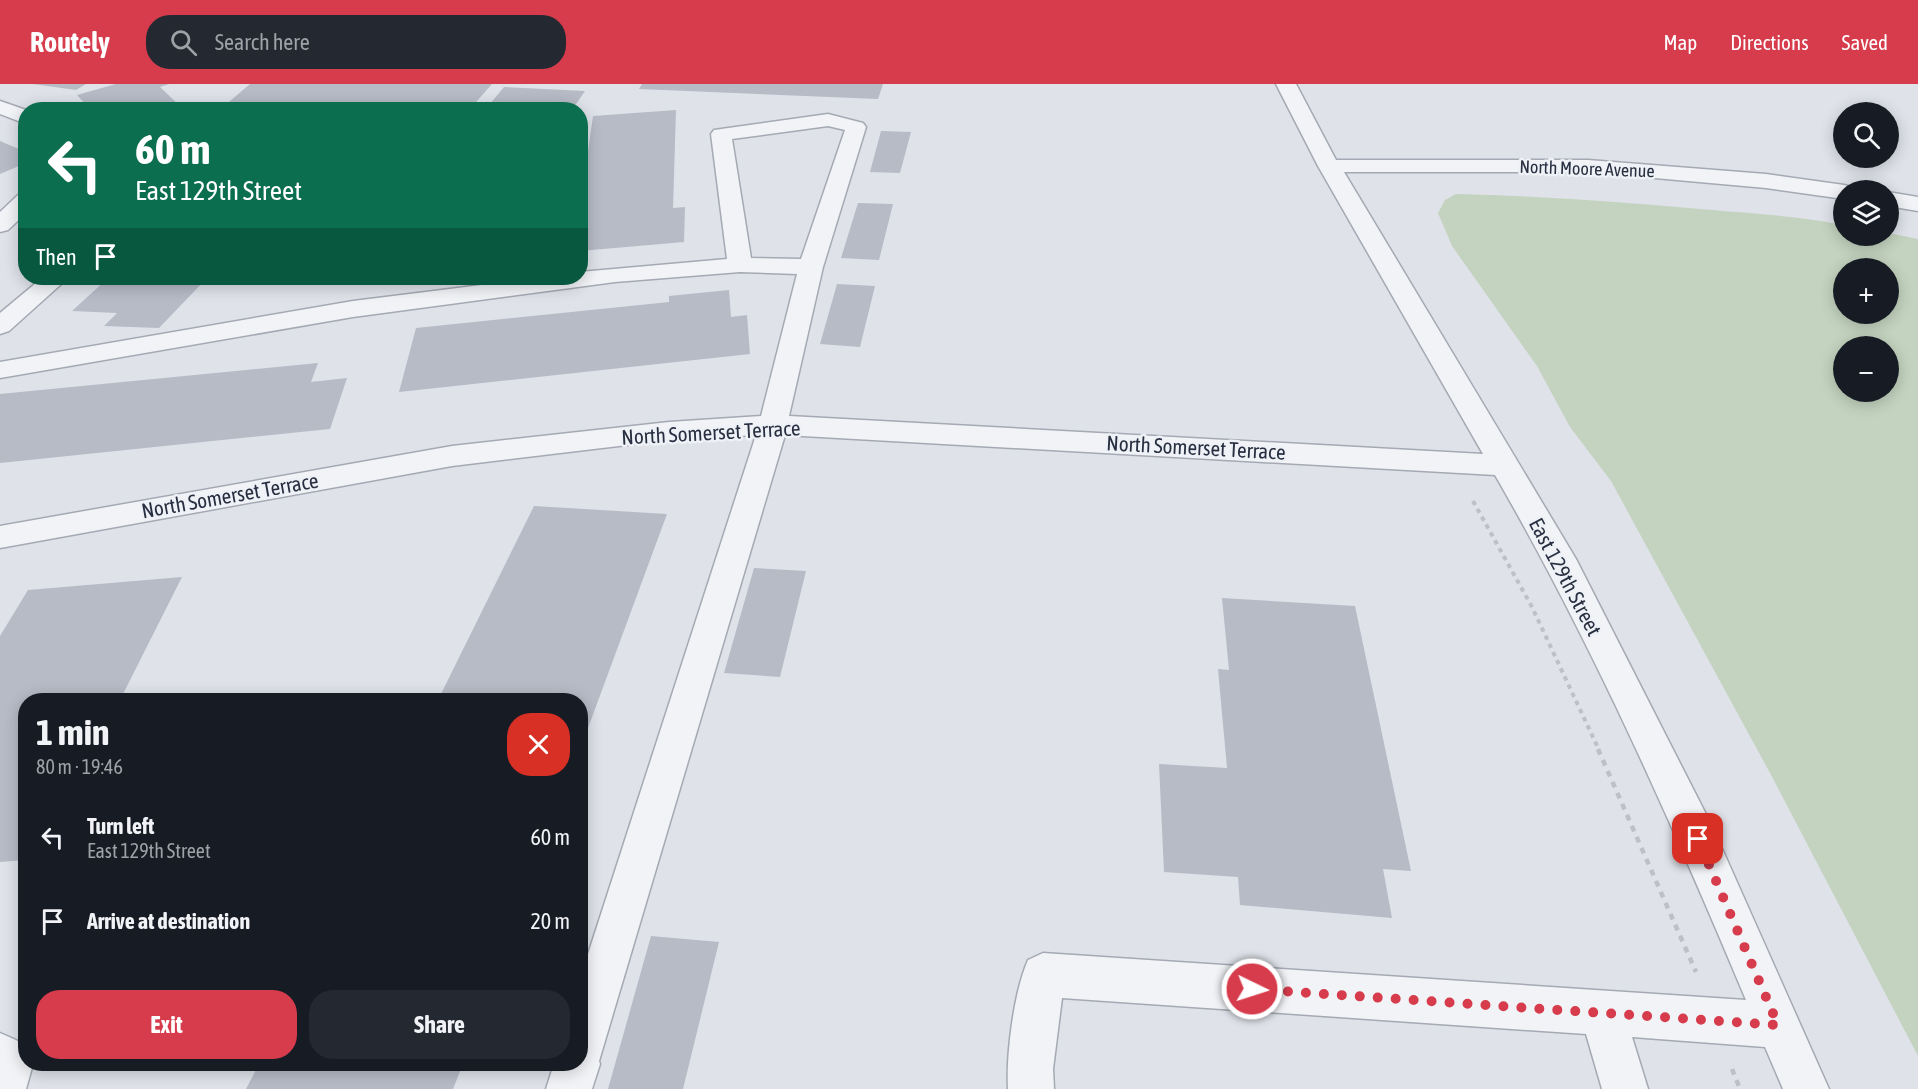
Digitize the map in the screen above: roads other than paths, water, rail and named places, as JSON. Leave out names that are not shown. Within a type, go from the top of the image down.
[{"type":"street","name":"East 129th Street","points":[[1286,84],[1329,166],[1502,465],[1560,559],[1698,839],[1806,1089]]},
{"type":"street","points":[[0,107],[18,115]]},
{"type":"street","points":[[588,1025],[774,425],[811,267],[856,127],[828,120],[721,134],[740,265]]},
{"type":"street","name":"North Moore Avenue","points":[[1329,166],[1588,165],[1766,181],[1833,190]]},
{"type":"street","points":[[1899,201],[1918,204]]},
{"type":"street","points":[[0,225],[18,208]]},
{"type":"street","points":[[588,279],[740,265],[811,267]]},
{"type":"street","points":[[0,326],[48,285]]},
{"type":"street","points":[[0,370],[353,309],[538,285]]},
{"type":"street","name":"North Somerset Terrace","points":[[0,537],[452,456],[669,431],[774,425],[1502,465]]},
{"type":"street","points":[[1031,1089],[1030,1069],[1043,975],[1778,1025]]},
{"type":"street","points":[[1602,1013],[1624,1089]]},
{"type":"street","points":[[0,1056],[11,1065],[3,1089]]},
{"type":"street","points":[[569,1089],[575,1071]]}]
